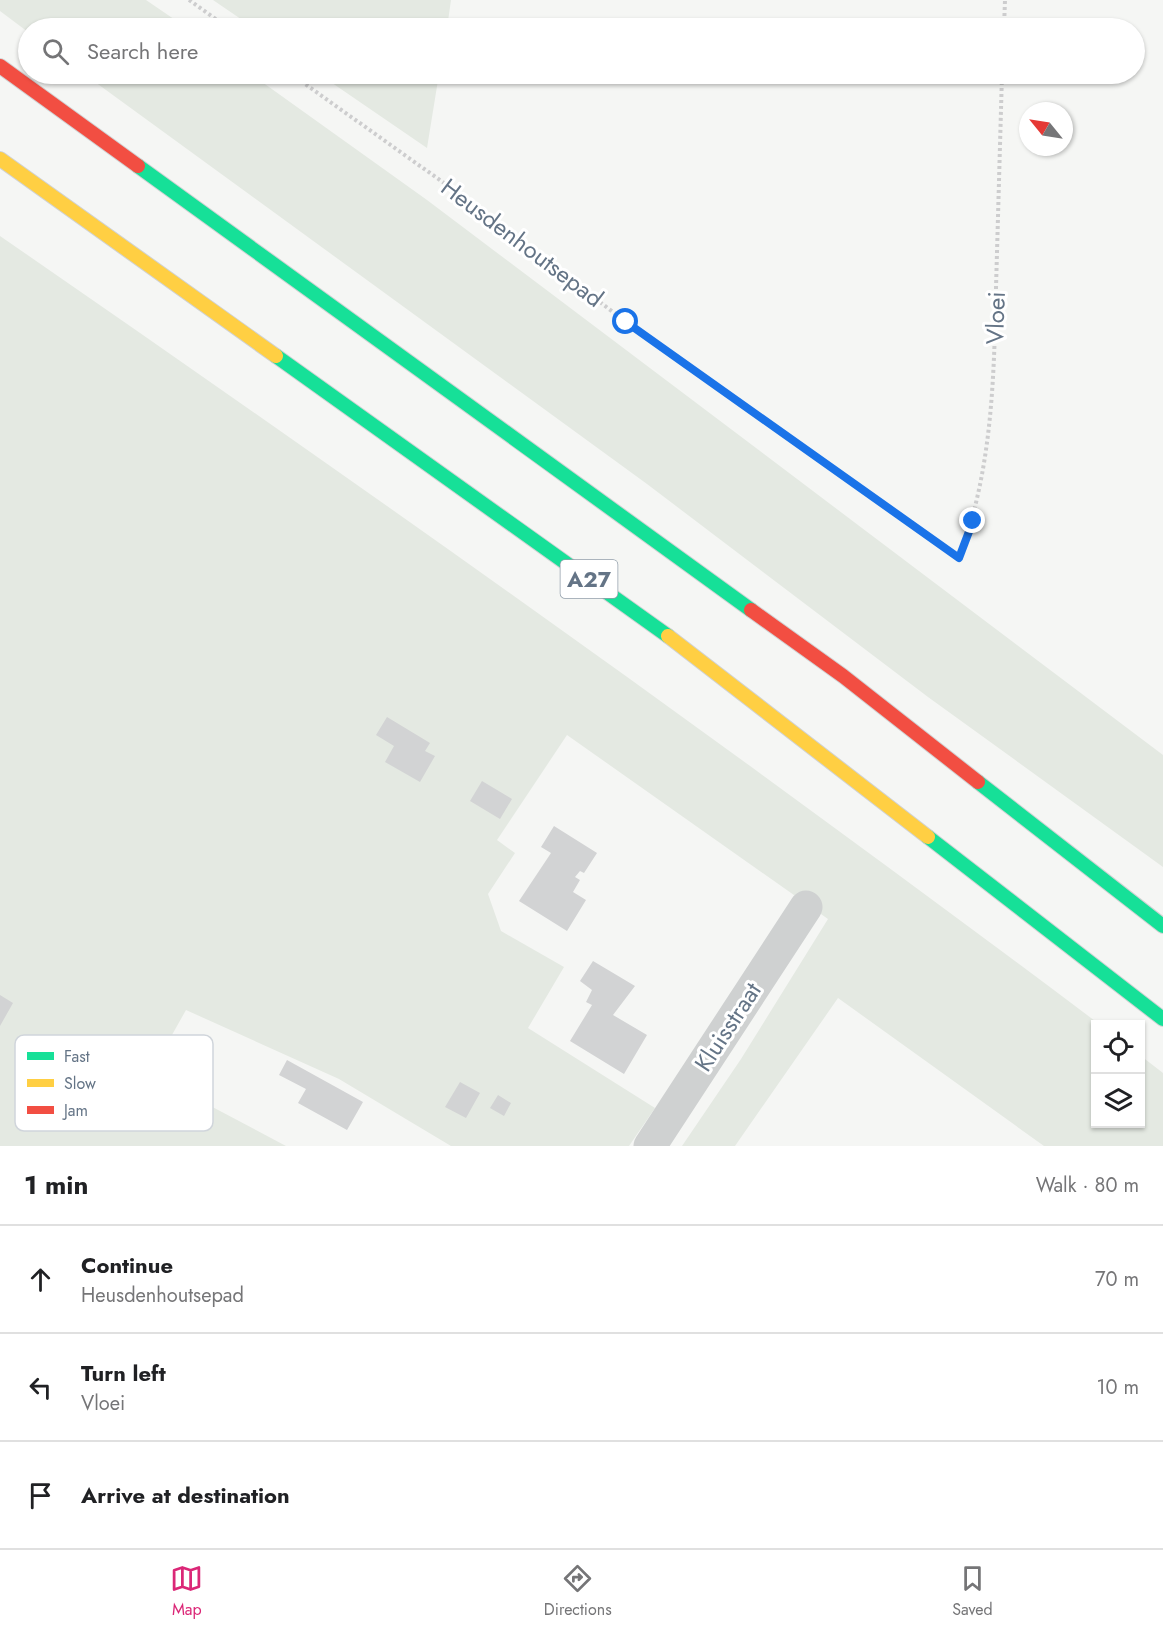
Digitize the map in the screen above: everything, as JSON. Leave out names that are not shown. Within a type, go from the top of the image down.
[{"type":"highway","points":[[0,66],[18,79]]},
{"type":"highway","points":[[25,84],[843,676],[1163,926]]},
{"type":"highway","name":"A27","points":[[0,159],[678,643],[1163,1019]]},
{"type":"street","name":"Kluisstraat","points":[[650,1146],[806,908]]},
{"type":"path","points":[[189,0],[214,18]]},
{"type":"path","points":[[1004,18],[1005,0]]},
{"type":"path","name":"Heusdenhoutsepad","points":[[305,84],[451,188],[626,322],[959,558]]},
{"type":"path","name":"Vloei","points":[[959,558],[973,521],[982,481],[993,392],[1002,84]]},
{"type":"shaded area","points":[[0,0],[146,0],[172,18],[18,18],[18,24],[0,11]]},
{"type":"shaded area","points":[[213,0],[451,0],[448,18],[239,18]]},
{"type":"shaded area","points":[[98,84],[265,84],[427,200],[1163,755],[1163,867],[928,697],[647,484]]},
{"type":"shaded area","points":[[334,84],[437,84],[427,148]]},
{"type":"shaded area","points":[[0,236],[554,624],[1094,1020],[1091,1020],[1091,1128],[1145,1128],[1145,1059],[1163,1073],[1163,1146],[1044,1146],[838,998],[735,1146],[682,1146],[741,1059],[828,919],[567,735],[497,840],[515,853],[488,894],[501,931],[564,967],[528,1028],[655,1108],[629,1146],[451,1146],[339,1079],[186,1010],[172,1035],[15,1035],[15,1131],[213,1131],[213,1107],[286,1146],[0,1146]]},
{"type":"building","points":[[387,717],[430,743],[425,751],[435,756],[420,782],[385,762],[394,746],[376,735]]},
{"type":"building","points":[[482,781],[512,799],[500,819],[470,801]]},
{"type":"building","points":[[554,826],[597,853],[584,873],[580,871],[575,877],[580,880],[573,892],[586,900],[567,931],[519,901],[551,853],[541,847]]},
{"type":"building","points":[[593,961],[635,986],[613,1015],[647,1035],[624,1074],[570,1041],[592,1005],[586,1002],[592,990],[580,981]]},
{"type":"building","points":[[0,995],[13,1003],[0,1026]]},
{"type":"building","points":[[287,1060],[363,1102],[347,1130],[298,1103],[306,1089],[279,1075]]},
{"type":"building","points":[[460,1082],[480,1093],[466,1118],[445,1107]]},
{"type":"building","points":[[498,1095],[511,1103],[504,1116],[490,1108]]},
{"type":"traffic: fast","points":[[138,166],[751,610]]},
{"type":"traffic: fast","points":[[276,356],[668,636]]},
{"type":"traffic: fast","points":[[978,782],[1163,926]]},
{"type":"traffic: fast","points":[[928,837],[1163,1019]]},
{"type":"traffic: slow","points":[[0,159],[276,356]]},
{"type":"traffic: slow","points":[[668,636],[928,837]]},
{"type":"traffic: jam","points":[[0,66],[18,79]]},
{"type":"traffic: jam","points":[[25,84],[138,166]]},
{"type":"traffic: jam","points":[[751,610],[843,676],[978,782]]},
{"type":"route","points":[[626,322],[959,558],[973,521]]}]
